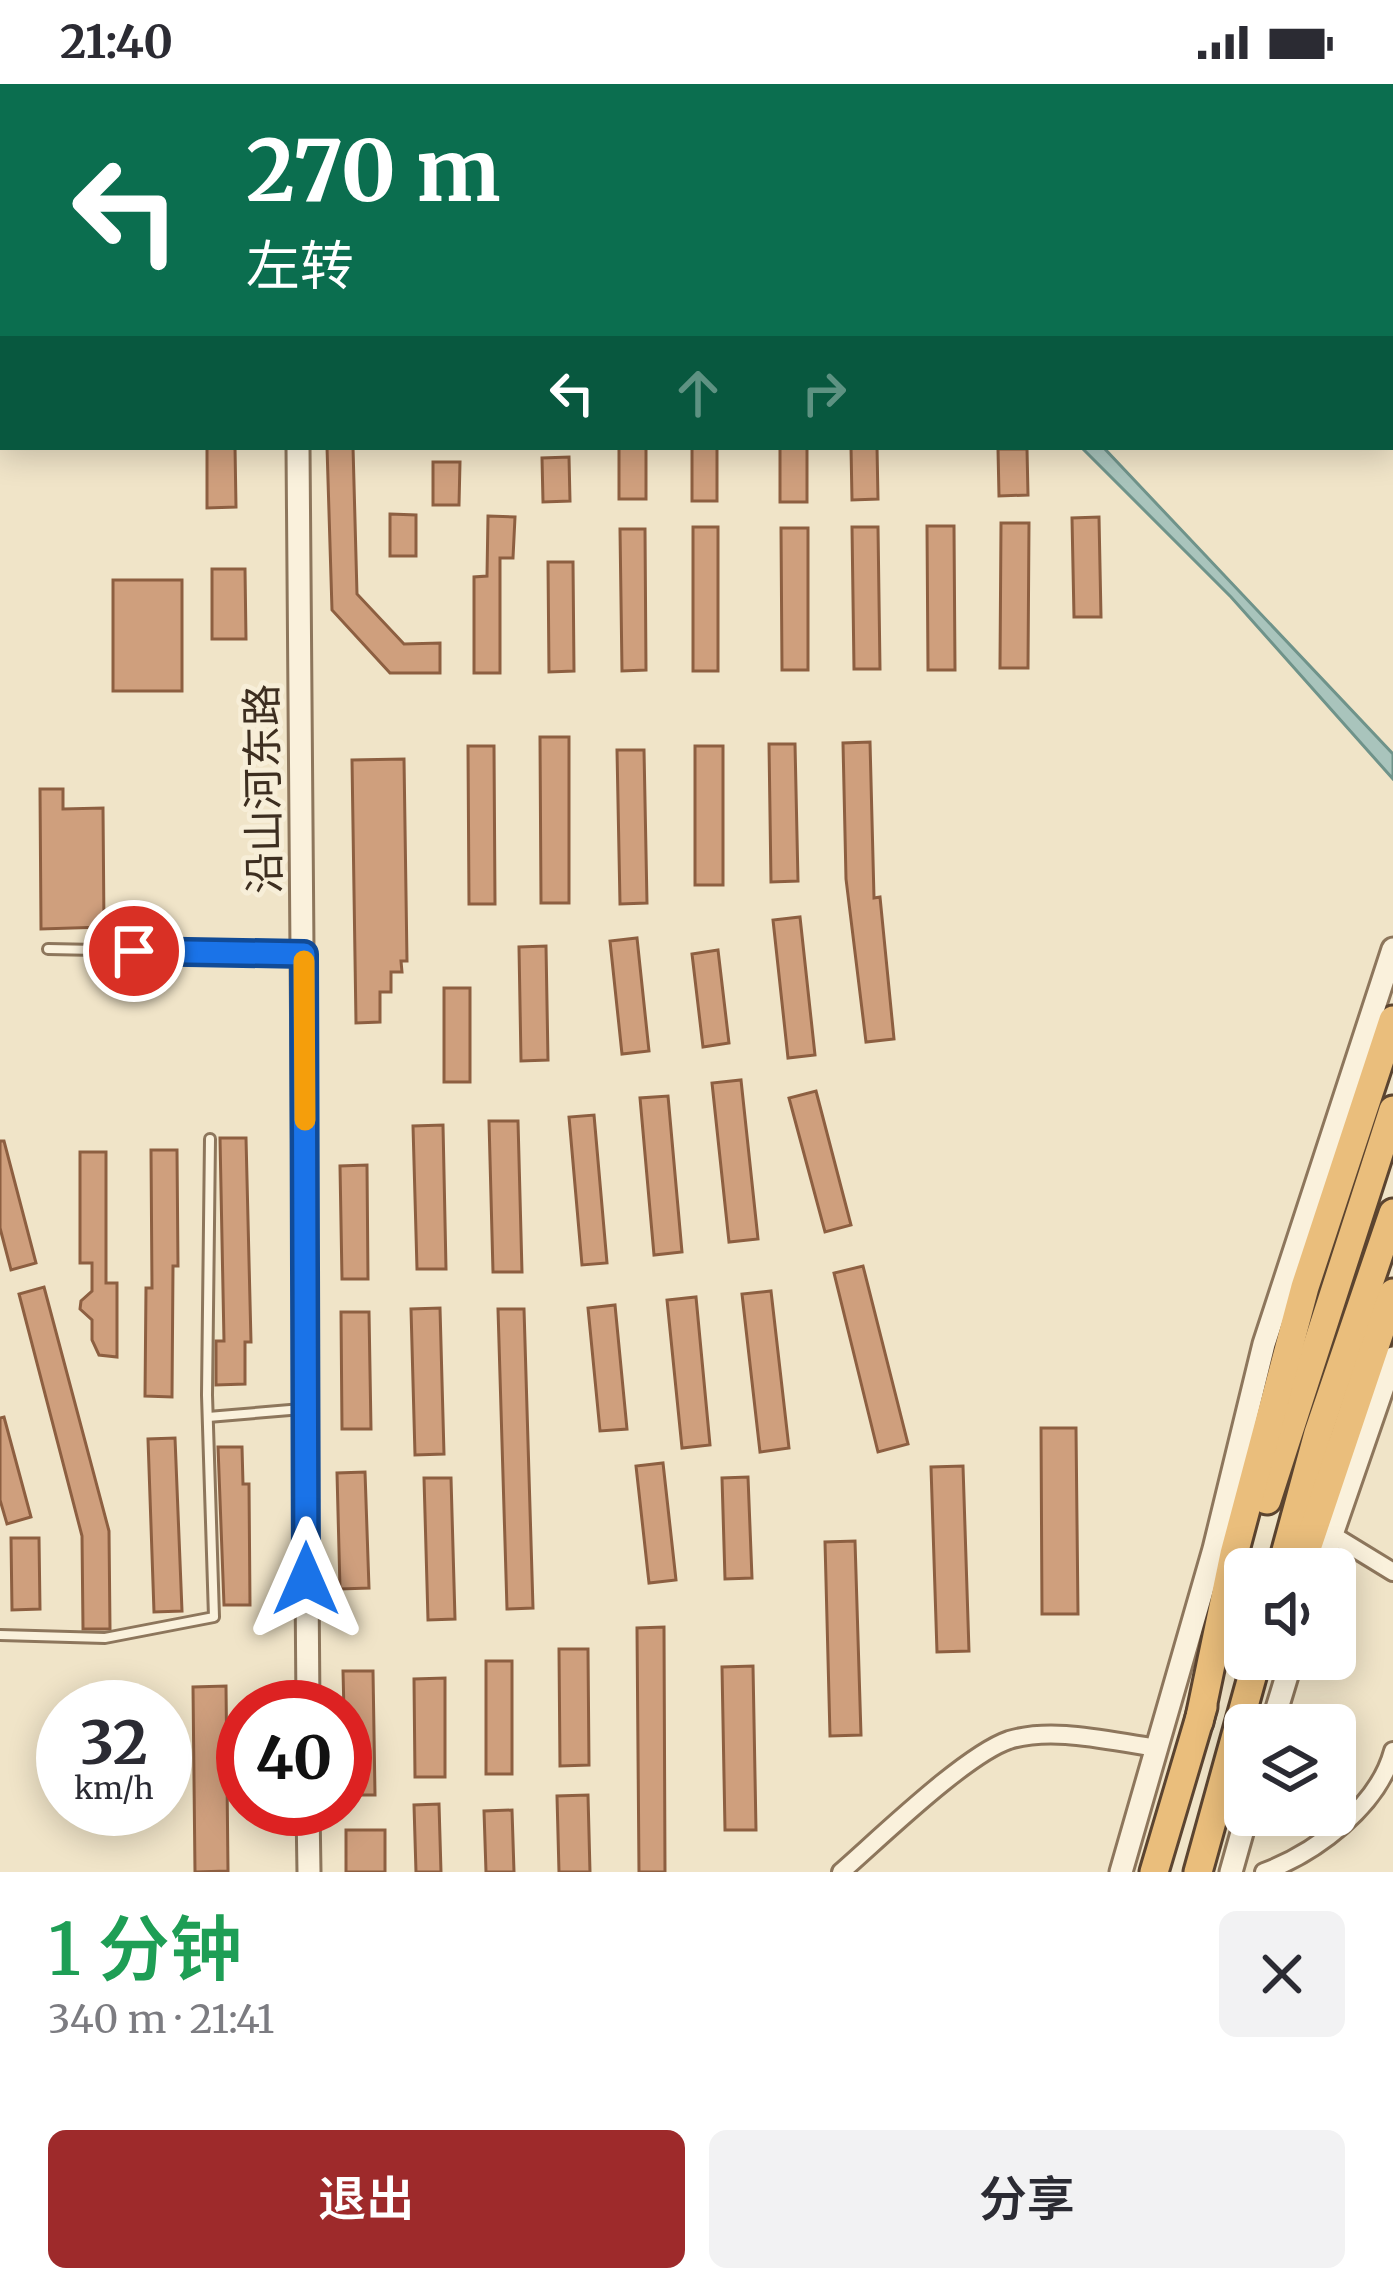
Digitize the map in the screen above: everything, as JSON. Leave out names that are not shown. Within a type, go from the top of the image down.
[{"type":"highway","points":[[1199,1722],[1234,1555],[1305,1287],[1393,1020]]},
{"type":"highway","points":[[1252,1548],[1393,1110]]},
{"type":"highway","points":[[1288,1548],[1318,1433],[1393,1213]]},
{"type":"highway","points":[[1307,1548],[1393,1293]]},
{"type":"highway","points":[[1154,1872],[1224,1639]]},
{"type":"highway","points":[[1198,1872],[1254,1680]]},
{"type":"street","name":"沿山河东路","points":[[298,450],[308,1680]]},
{"type":"street","points":[[1121,1872],[1214,1550],[1264,1344],[1393,949]]},
{"type":"street","points":[[1327,1548],[1393,1358]]},
{"type":"street","points":[[1331,1534],[1393,1571]]},
{"type":"street","points":[[841,1872],[945,1782],[1009,1740],[1062,1736],[1157,1748]]},
{"type":"street","points":[[1264,1872],[1303,1857],[1335,1831],[1387,1773],[1393,1751]]},
{"type":"street","points":[[308,1836],[309,1872]]},
{"type":"street","points":[[1231,1872],[1241,1836]]},
{"type":"lane","points":[[48,950],[304,954]]},
{"type":"lane","points":[[0,1635],[105,1638],[214,1617],[208,1417],[210,1138]]},
{"type":"lane","points":[[208,1417],[305,1408]]},
{"type":"water","points":[[1084,450],[1106,450],[1393,754],[1393,779],[1231,597]]},
{"type":"building","points":[[207,450],[235,450],[236,507],[207,508]]},
{"type":"building","points":[[327,450],[353,450],[357,594],[404,644],[440,643],[440,673],[390,673],[332,610]]},
{"type":"building","points":[[619,450],[646,450],[646,499],[619,499]]},
{"type":"building","points":[[692,450],[717,450],[717,501],[692,501]]},
{"type":"building","points":[[780,450],[807,450],[807,502],[780,502]]},
{"type":"building","points":[[851,450],[877,450],[878,499],[852,500]]},
{"type":"building","points":[[998,450],[1027,450],[1028,495],[999,496]]},
{"type":"building","points":[[569,457],[570,501],[543,502],[542,458]]},
{"type":"building","points":[[433,462],[460,462],[459,505],[433,505]]},
{"type":"building","points":[[390,514],[416,515],[416,556],[390,556]]},
{"type":"building","points":[[488,516],[515,517],[513,558],[500,558],[500,673],[474,673],[474,577],[487,576]]},
{"type":"building","points":[[1099,517],[1101,617],[1074,617],[1072,518]]},
{"type":"building","points":[[1001,523],[1029,523],[1028,668],[1000,668]]},
{"type":"building","points":[[927,526],[954,526],[955,670],[928,670]]},
{"type":"building","points":[[693,527],[718,527],[718,671],[693,671]]},
{"type":"building","points":[[852,527],[878,527],[880,669],[854,669]]},
{"type":"building","points":[[781,528],[808,528],[808,670],[782,670]]},
{"type":"building","points":[[620,529],[645,529],[646,670],[622,671]]},
{"type":"building","points":[[548,562],[573,562],[574,671],[549,672]]},
{"type":"building","points":[[212,569],[245,569],[246,639],[212,639]]},
{"type":"building","points":[[113,580],[182,580],[182,691],[113,691]]},
{"type":"building","points":[[540,737],[569,737],[569,903],[541,903]]},
{"type":"building","points":[[870,742],[874,898],[880,897],[894,1039],[866,1042],[846,879],[843,743]]},
{"type":"building","points":[[769,744],[795,744],[798,881],[771,882]]},
{"type":"building","points":[[468,746],[494,746],[495,904],[469,904]]},
{"type":"building","points":[[695,746],[723,746],[723,885],[695,885]]},
{"type":"building","points":[[617,750],[644,750],[647,903],[620,904]]},
{"type":"building","points":[[404,759],[407,961],[401,961],[402,972],[391,972],[391,992],[380,992],[380,1022],[356,1023],[352,760]]},
{"type":"building","points":[[40,789],[63,789],[63,809],[103,808],[104,927],[41,929]]},
{"type":"building","points":[[800,917],[815,1055],[788,1058],[773,920]]},
{"type":"building","points":[[637,938],[649,1051],[622,1054],[610,941]]},
{"type":"building","points":[[546,946],[548,1060],[521,1061],[519,947]]},
{"type":"building","points":[[718,950],[729,1043],[703,1047],[692,954]]},
{"type":"building","points":[[444,988],[470,988],[470,1082],[444,1082]]},
{"type":"building","points":[[741,1080],[758,1239],[729,1242],[712,1083]]},
{"type":"building","points":[[816,1091],[851,1225],[825,1232],[789,1098]]},
{"type":"building","points":[[668,1096],[682,1252],[654,1255],[640,1098]]},
{"type":"building","points":[[594,1115],[607,1263],[582,1265],[569,1117]]},
{"type":"building","points":[[489,1121],[518,1121],[522,1272],[493,1272]]},
{"type":"building","points":[[443,1125],[446,1269],[417,1269],[413,1126]]},
{"type":"building","points":[[220,1138],[246,1138],[251,1342],[245,1342],[245,1384],[216,1385],[216,1341],[224,1341]]},
{"type":"building","points":[[0,1141],[4,1141],[36,1263],[11,1270],[0,1228]]},
{"type":"building","points":[[151,1150],[177,1150],[172,1397],[145,1396],[146,1288],[152,1288]]},
{"type":"building","points":[[80,1152],[106,1152],[106,1283],[117,1283],[117,1357],[99,1355],[92,1340],[92,1320],[80,1309],[81,1301],[92,1291],[92,1263],[80,1263]]},
{"type":"building","points":[[367,1165],[368,1279],[342,1279],[340,1166]]},
{"type":"building","points":[[863,1266],[908,1444],[878,1452],[834,1273]]},
{"type":"building","points":[[44,1287],[109,1531],[110,1629],[83,1629],[82,1536],[19,1294]]},
{"type":"building","points":[[771,1291],[789,1448],[760,1452],[742,1294]]},
{"type":"building","points":[[696,1297],[710,1445],[682,1448],[667,1300]]},
{"type":"building","points":[[615,1305],[627,1429],[600,1431],[588,1308]]},
{"type":"building","points":[[440,1308],[444,1454],[415,1455],[411,1309]]},
{"type":"building","points":[[498,1309],[524,1309],[533,1608],[507,1609]]},
{"type":"building","points":[[341,1312],[369,1312],[371,1429],[342,1429]]},
{"type":"building","points":[[4,1417],[31,1517],[7,1524],[0,1500],[0,1418]]},
{"type":"building","points":[[1041,1428],[1076,1428],[1078,1614],[1042,1614]]},
{"type":"building","points":[[175,1438],[182,1611],[154,1612],[148,1439]]},
{"type":"building","points":[[218,1447],[242,1447],[243,1484],[249,1484],[250,1605],[224,1605]]},
{"type":"building","points":[[663,1463],[676,1580],[649,1583],[636,1466]]},
{"type":"building","points":[[963,1466],[969,1651],[937,1652],[931,1467]]},
{"type":"building","points":[[365,1472],[369,1588],[340,1589],[337,1473]]},
{"type":"building","points":[[748,1477],[752,1578],[725,1579],[722,1478]]},
{"type":"building","points":[[424,1478],[451,1478],[455,1619],[428,1620]]},
{"type":"building","points":[[11,1538],[39,1538],[40,1609],[12,1610]]},
{"type":"building","points":[[855,1541],[861,1735],[830,1736],[825,1542]]},
{"type":"building","points":[[664,1627],[665,1872],[639,1872],[637,1628]]},
{"type":"building","points":[[559,1649],[588,1649],[589,1765],[560,1766]]},
{"type":"building","points":[[486,1661],[512,1661],[512,1774],[486,1774]]},
{"type":"building","points":[[753,1666],[756,1830],[725,1830],[722,1667]]},
{"type":"building","points":[[343,1671],[373,1671],[375,1795],[372,1680],[343,1680]]},
{"type":"building","points":[[445,1678],[445,1777],[415,1777],[414,1679]]},
{"type":"building","points":[[216,1686],[216,1836],[228,1836],[228,1871],[195,1872],[193,1687]]},
{"type":"building","points":[[588,1795],[590,1872],[559,1872],[557,1796]]},
{"type":"building","points":[[439,1804],[441,1872],[416,1872],[414,1805]]},
{"type":"building","points":[[512,1810],[514,1872],[486,1872],[484,1811]]},
{"type":"building","points":[[372,1830],[385,1830],[385,1872],[346,1872],[346,1836],[372,1836]]},
{"type":"slow traffic","points":[[304,961],[305,1120]]},
{"type":"route","points":[[134,951],[304,954],[306,1579]]}]
